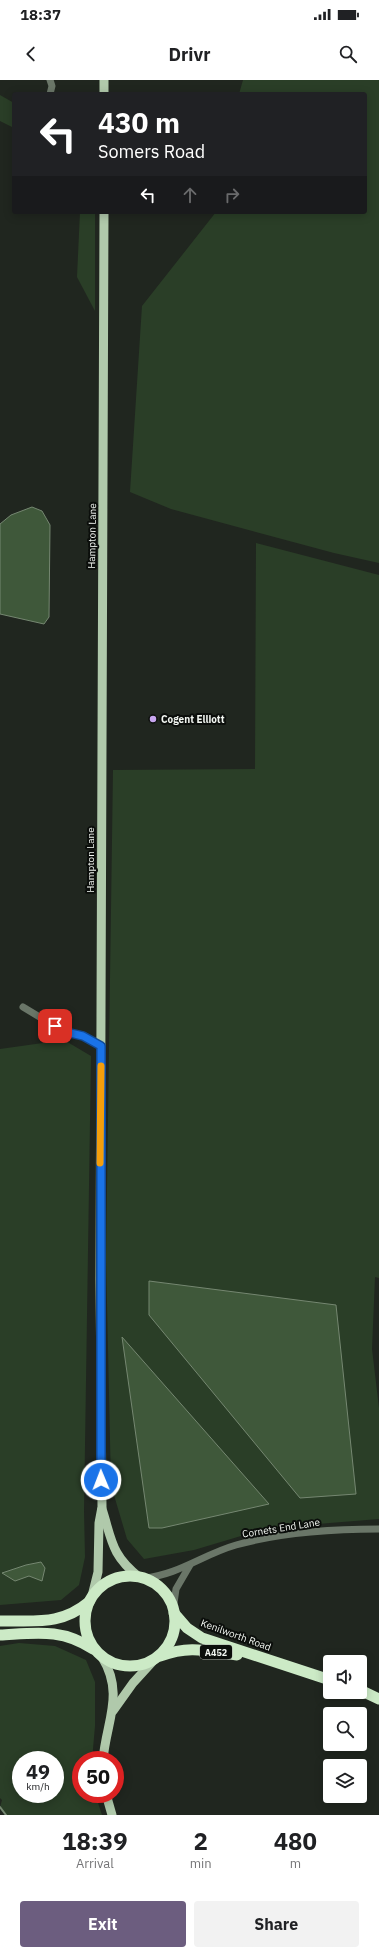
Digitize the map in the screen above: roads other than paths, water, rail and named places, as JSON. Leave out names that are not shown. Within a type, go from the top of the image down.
[{"type":"highway","points":[[0,1621],[60,1619],[72,1614],[91,1599],[108,1581],[124,1577],[142,1578],[156,1585],[166,1593],[174,1612],[175,1624],[172,1637],[157,1658],[141,1665],[128,1666],[113,1663],[102,1657],[94,1649],[72,1638],[52,1633],[0,1635]]},
{"type":"highway","points":[[91,1599],[85,1616],[86,1629],[94,1649]]},
{"type":"highway","name":"Kenilworth Road","points":[[174,1612],[187,1628],[202,1638],[323,1678]]},
{"type":"highway","name":"Kenilworth Road","points":[[157,1658],[177,1650],[193,1648],[273,1661]]},
{"type":"highway","points":[[367,1693],[379,1699]]},
{"type":"main road","points":[[104,80],[104,92]]},
{"type":"main road","name":"Hampton Lane","points":[[104,214],[100,1467],[102,1508],[111,1543],[123,1563],[142,1578]]},
{"type":"main road","name":"Hampton Lane","points":[[91,1599],[98,1572],[99,1523],[102,1508]]},
{"type":"main road","points":[[102,1657],[112,1680],[113,1711],[104,1751]]},
{"type":"main road","points":[[113,1711],[136,1679],[157,1658]]},
{"type":"main road","points":[[109,1803],[112,1815]]},
{"type":"street","points":[[50,80],[52,86],[50,92]]},
{"type":"street","points":[[23,1007],[66,1032],[83,1036],[101,1046]]},
{"type":"street","name":"Cornets End Lane","points":[[142,1578],[164,1575],[218,1552],[253,1541],[312,1532],[379,1529]]},
{"type":"street","name":"Cornets End Lane","points":[[174,1612],[174,1599],[178,1582],[190,1565]]},
{"type":"waterway","points":[[0,1807],[6,1815]]},
{"type":"place","name":"Cogent Elliott","points":[[153,719]]}]
